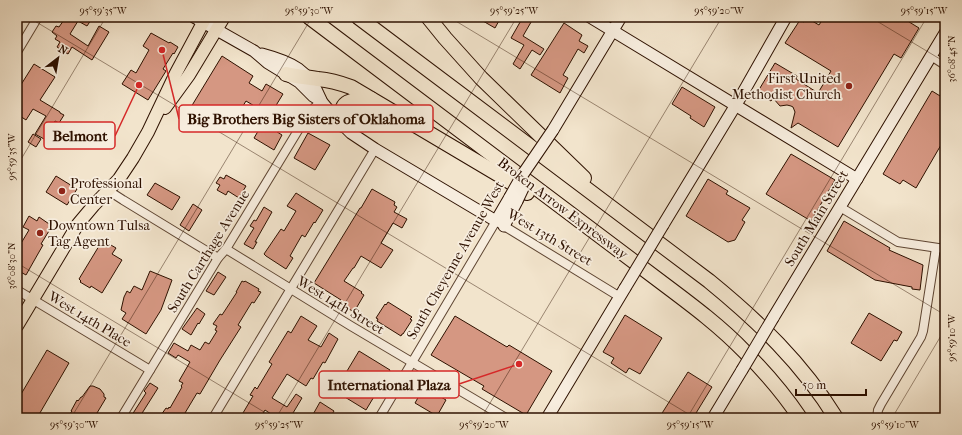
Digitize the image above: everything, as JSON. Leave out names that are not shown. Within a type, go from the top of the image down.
[{"type":"highway","name":"Broken Arrow Expressway","points":[[309,17],[712,322],[760,367],[780,390],[800,418]]},
{"type":"highway","points":[[358,17],[709,281],[740,306],[792,358],[817,388],[836,418]]},
{"type":"highway","points":[[428,17],[481,78],[625,218]]},
{"type":"highway","points":[[286,74],[341,83],[351,87],[501,176],[621,253]]},
{"type":"highway","points":[[343,125],[341,112],[346,103],[350,100],[371,99]]},
{"type":"main road","points":[[148,132],[189,75],[224,17]]},
{"type":"main road","points":[[17,326],[78,224],[124,173],[148,132],[201,19]]},
{"type":"street","points":[[17,52],[38,17]]},
{"type":"street","points":[[590,17],[857,178]]},
{"type":"street","name":"South Cheyenne Avenue West","points":[[379,418],[500,224],[513,199],[523,174],[553,130],[622,17]]},
{"type":"street","points":[[547,418],[736,105],[786,17]]},
{"type":"street","points":[[201,19],[254,51],[268,63],[298,82],[313,96],[321,101]]},
{"type":"street","name":"South Main Street","points":[[713,418],[945,33]]},
{"type":"street","points":[[254,51],[288,62],[301,70],[308,77],[321,101]]},
{"type":"street","points":[[931,56],[945,65]]},
{"type":"street","name":"West 13th Street","points":[[321,101],[331,114],[343,125],[375,149],[500,224],[623,292]]},
{"type":"street","name":"South Carthage Avenue","points":[[121,418],[218,258],[226,249],[308,114],[321,101]]},
{"type":"street","points":[[213,418],[375,149]]},
{"type":"street","points":[[109,190],[218,258]]},
{"type":"street","points":[[840,208],[898,242],[941,249],[921,337],[881,404],[878,410],[877,418]]},
{"type":"street","name":"West 14th Street","points":[[226,249],[351,326],[506,418]]},
{"type":"street","name":"West 14th Place","points":[[17,290],[150,370]]},
{"type":"building","points":[[66,17],[93,17],[87,26],[78,21],[70,34],[88,46],[99,26],[109,32],[92,60],[72,47],[68,54],[57,47],[60,42],[55,39],[57,36],[52,32],[56,26],[59,27]]},
{"type":"building","points":[[476,17],[501,17],[495,28]]},
{"type":"building","points":[[523,17],[534,17],[523,36],[544,49],[540,55],[532,50],[520,69],[513,64],[524,45],[511,38]]},
{"type":"building","name":"First United Methodist Church","points":[[824,17],[901,17],[919,28],[901,58],[894,54],[838,147],[798,123],[791,128],[795,112],[793,107],[787,105],[780,106],[773,98],[771,101],[757,93],[775,63],[797,76],[796,79],[818,93],[831,71],[785,43],[800,20],[804,22],[807,18],[819,25]]},
{"type":"building","points":[[564,23],[582,35],[579,41],[588,46],[584,53],[578,49],[563,75],[568,78],[560,93],[531,75]]},
{"type":"building","points":[[151,33],[178,47],[163,69],[166,71],[148,100],[122,84],[131,70],[136,73],[149,50],[143,46]]},
{"type":"building","points":[[222,56],[253,76],[249,83],[262,91],[266,84],[283,94],[272,112],[268,109],[266,113],[246,101],[228,130],[213,121],[210,125],[188,112]]},
{"type":"building","points":[[34,64],[55,77],[40,100],[64,115],[59,123],[55,121],[44,139],[35,134],[46,116],[33,109],[26,120],[17,114],[17,91]]},
{"type":"building","points":[[682,87],[715,107],[704,127],[690,118],[691,116],[672,104]]},
{"type":"building","points":[[932,91],[945,99],[945,138],[916,188],[903,180],[900,184],[883,174]]},
{"type":"building","points":[[263,123],[282,135],[274,150],[254,138]]},
{"type":"building","points":[[308,133],[330,145],[315,170],[294,158]]},
{"type":"building","points":[[33,134],[41,139],[36,147],[28,142]]},
{"type":"building","points":[[791,154],[835,180],[811,221],[766,194]]},
{"type":"building","points":[[226,175],[246,186],[239,198],[228,191],[226,195],[217,190],[220,185],[216,183],[220,177],[224,179]]},
{"type":"building","name":"Professional Center","points":[[56,176],[77,189],[67,205],[46,192]]},
{"type":"building","points":[[708,179],[728,191],[726,194],[750,208],[742,220],[745,222],[735,240],[728,242],[686,216]]},
{"type":"building","points":[[155,183],[180,197],[172,210],[147,195]]},
{"type":"building","points":[[372,189],[395,202],[394,205],[397,207],[394,212],[407,219],[402,228],[393,223],[381,243],[393,250],[381,268],[361,256],[344,281],[362,292],[361,293],[364,295],[354,312],[339,303],[341,300],[314,283]]},
{"type":"building","points":[[296,193],[323,210],[305,237],[302,235],[290,256],[293,258],[286,269],[264,254],[281,229],[284,231],[296,211],[287,206]]},
{"type":"building","points":[[193,204],[202,210],[189,231],[180,225]]},
{"type":"building","points":[[264,207],[272,212],[255,242],[257,242],[253,249],[244,244],[254,228],[250,226],[254,220],[256,221]]},
{"type":"building","points":[[29,216],[37,221],[39,217],[52,226],[41,244],[43,245],[26,275],[17,270],[17,250],[29,230],[23,227]]},
{"type":"building","points":[[844,221],[890,248],[889,250],[923,265],[920,290],[875,280],[827,251]]},
{"type":"building","points":[[104,241],[116,248],[112,254],[122,260],[102,293],[91,286],[90,288],[80,282],[81,281],[79,279],[99,246],[100,247]]},
{"type":"building","points":[[150,271],[172,280],[161,310],[146,334],[122,319],[126,313],[121,310],[127,291],[130,293],[134,286],[142,290]]},
{"type":"building","points":[[218,272],[226,277],[214,295],[206,291]]},
{"type":"building","points":[[242,281],[245,281],[259,289],[258,291],[261,292],[254,303],[252,302],[238,325],[241,327],[200,394],[197,393],[182,418],[166,418],[161,415],[166,408],[170,408],[182,387],[181,386],[183,383],[179,381],[190,362],[178,355],[176,358],[168,353],[174,343],[188,351],[191,345],[200,350],[205,342],[209,344],[217,331],[215,330],[217,326],[213,324],[220,314],[222,315],[237,292]]},
{"type":"building","points":[[388,302],[412,317],[410,319],[412,320],[401,336],[377,321],[378,319],[376,318]]},
{"type":"building","points":[[197,308],[205,314],[191,335],[182,329]]},
{"type":"building","points":[[869,313],[902,332],[897,341],[894,340],[881,361],[851,343]]},
{"type":"building","points":[[625,315],[662,338],[640,374],[629,368],[626,373],[611,363],[614,358],[603,352]]},
{"type":"building","points":[[301,316],[317,326],[308,340],[321,347],[329,333],[338,339],[325,363],[323,362],[313,379],[311,378],[306,386],[287,374],[272,398],[287,407],[296,394],[302,398],[290,418],[277,418],[265,410],[260,418],[240,418],[253,396],[250,395],[255,387],[257,389],[272,364],[269,362],[288,331],[291,333]]},
{"type":"building","points":[[455,316],[507,347],[509,345],[552,371],[526,415],[482,389],[484,386],[431,355]]},
{"type":"building","points":[[47,350],[69,363],[37,418],[28,418],[17,411],[17,401]]},
{"type":"building","points":[[359,351],[390,370],[366,410],[335,391]]},
{"type":"building","points":[[688,372],[712,387],[693,418],[659,418]]},
{"type":"building","points":[[150,383],[158,388],[139,418],[130,418],[146,393],[144,391]]},
{"type":"building","points":[[90,386],[100,389],[106,398],[94,418],[74,418],[69,415],[77,400],[78,401],[82,397]]},
{"type":"building","points":[[424,387],[446,400],[437,416],[415,403]]},
{"type":"building","points":[[320,402],[334,411],[330,418],[311,418]]},
{"type":"place","name":"Big Brothers Big Sisters of Oklahoma","points":[[162,50]]},
{"type":"place","name":"Belmont","points":[[139,85]]},
{"type":"place","name":"First United Methodist Church","points":[[849,86]]},
{"type":"place","name":"Professional Center","points":[[62,191]]},
{"type":"place","name":"Downtown Tulsa Tag Agent","points":[[40,233]]},
{"type":"place","name":"International Plaza","points":[[519,364]]}]
